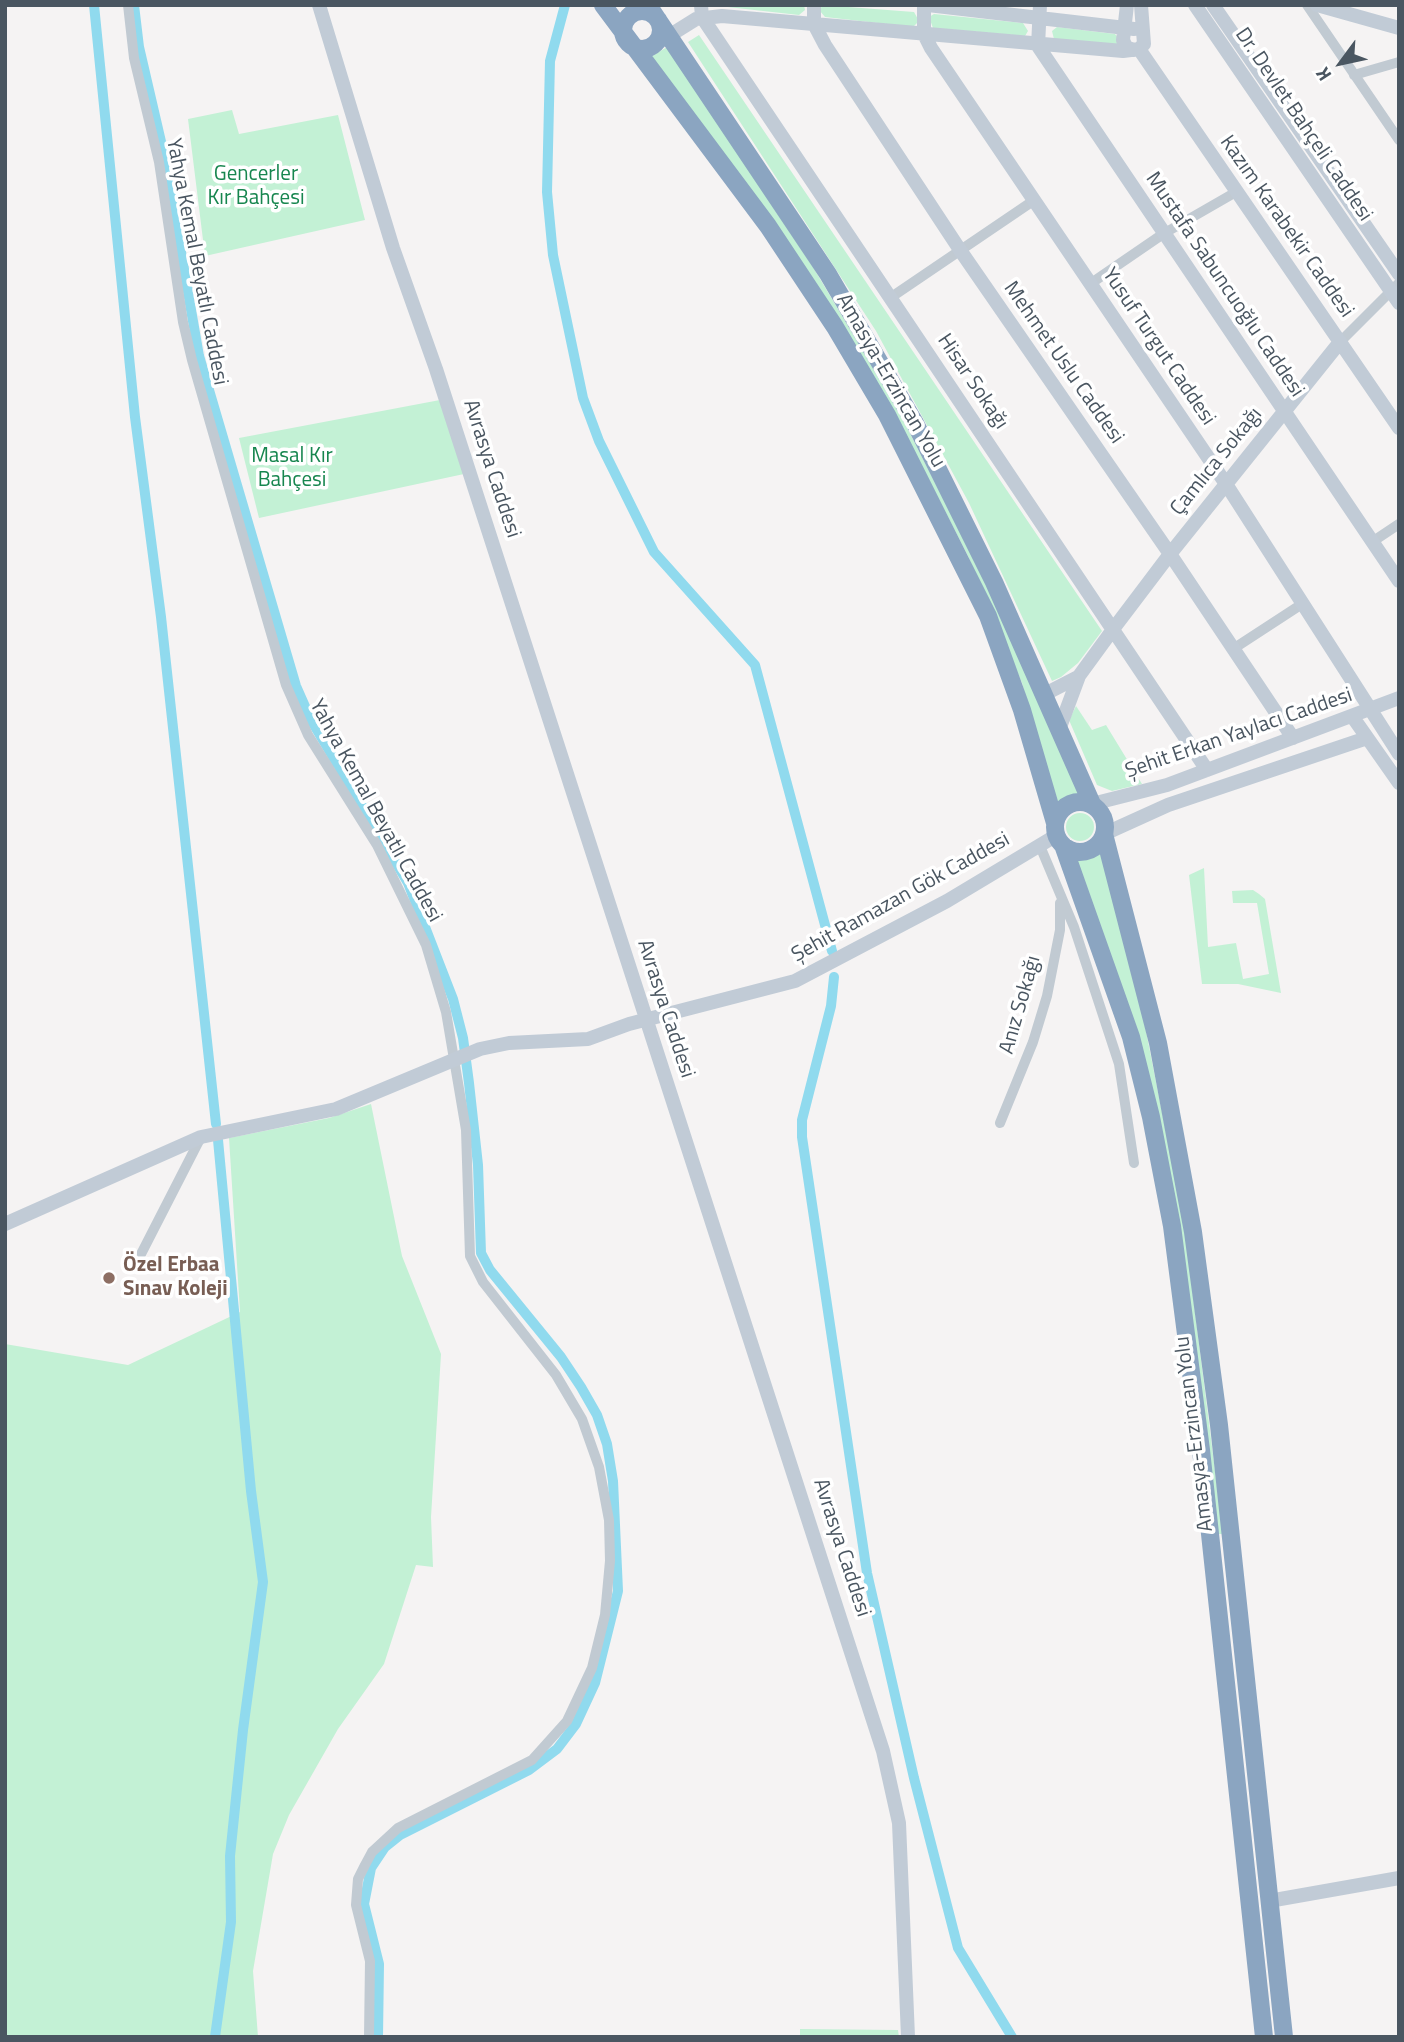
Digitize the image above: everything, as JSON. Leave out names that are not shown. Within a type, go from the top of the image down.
[{"type":"highway","name":"Amasya-Erzincan Yolu","points":[[603,5],[628,43],[768,226],[835,327],[893,425],[945,525],[997,636],[1023,710],[1059,835],[1131,1037],[1151,1117],[1172,1226],[1200,1437],[1265,2037]]},
{"type":"highway","points":[[647,11],[661,32],[662,40],[645,49],[628,43],[624,25],[647,11]]},
{"type":"highway","name":"Amasya-Erzincan Yolu","points":[[662,40],[792,219],[879,359],[942,475],[1045,694],[1092,804]]},
{"type":"highway","points":[[1068,804],[1092,804],[1103,816],[1104,834],[1098,845],[1087,851],[1074,851],[1059,835],[1059,813],[1068,804]]},
{"type":"highway","name":"Amasya-Erzincan Yolu","points":[[1104,834],[1156,1032],[1193,1232],[1219,1425],[1284,2037]]},
{"type":"street","name":"Yahya Kemal Beyatlı Caddesi","points":[[128,5],[134,58],[159,162],[189,348],[286,685],[309,735],[377,845],[414,914],[435,971],[455,1058],[466,1130],[470,1256],[483,1282],[569,1395],[590,1439],[599,1467],[609,1520],[609,1591],[592,1668],[581,1697],[549,1745],[532,1760],[507,1774],[398,1828],[372,1852],[358,1880],[356,1905],[371,1969],[369,2037]]},
{"type":"street","name":"Avrasya Caddesi","points":[[319,5],[393,248],[436,369],[770,1396],[894,1791],[900,1823],[908,2037]]},
{"type":"street","points":[[814,5],[814,24]]},
{"type":"street","points":[[924,34],[926,5],[1039,12],[1131,32]]},
{"type":"street","points":[[1126,5],[1131,32]]},
{"type":"street","points":[[1131,32],[1141,5]]},
{"type":"street","name":"Dr. Devlet Bahçeli Caddesi","points":[[1195,5],[1396,292]]},
{"type":"street","name":"Dr. Devlet Bahçeli Caddesi","points":[[1213,5],[1399,274]]},
{"type":"street","points":[[1307,5],[1399,140]]},
{"type":"street","points":[[1317,5],[1399,28]]},
{"type":"street","points":[[662,40],[701,11],[1038,46],[1136,49]]},
{"type":"street","name":"Hisar Sokağı","points":[[701,11],[1207,770]]},
{"type":"street","points":[[1038,46],[1039,12]]},
{"type":"street","name":"Mehmet Uslu Caddesi","points":[[814,24],[960,250],[1170,554],[1293,738]]},
{"type":"street","name":"Kazım Karabekir Caddesi","points":[[1131,32],[1126,47],[1136,49],[1399,428]]},
{"type":"street","name":"Yusuf Turgut Caddesi","points":[[924,34],[1033,201],[1226,484],[1399,754]]},
{"type":"street","name":"Mustafa Sabuncuoğlu Caddesi","points":[[1038,46],[1399,581]]},
{"type":"street","points":[[1354,75],[1399,62]]},
{"type":"street","points":[[1090,284],[1163,234],[1236,192]]},
{"type":"street","points":[[890,298],[1033,201]]},
{"type":"street","name":"Çamlıca Sokağı","points":[[1060,727],[1079,676],[1170,554],[1340,342],[1396,292]]},
{"type":"street","points":[[1372,542],[1399,524]]},
{"type":"street","points":[[1233,649],[1302,604]]},
{"type":"street","name":"Çamlıca Sokağı","points":[[1045,694],[1079,676]]},
{"type":"street","name":"Şehit Erkan Yaylacı Caddesi","points":[[1092,804],[1155,789],[1399,698]]},
{"type":"street","points":[[1352,716],[1399,783]]},
{"type":"street","points":[[1104,834],[1155,810],[1367,738]]},
{"type":"street","name":"Şehit Ramazan Gök Caddesi","points":[[5,1224],[201,1136],[336,1108],[480,1049],[509,1043],[588,1039],[646,1019],[764,990],[814,973],[947,901],[1059,835]]},
{"type":"street","points":[[1040,846],[1089,971],[1119,1064],[1133,1163]]},
{"type":"street","name":"Anız Sokağı","points":[[1000,1123],[1033,1042],[1047,996],[1060,930],[1060,893]]},
{"type":"street","points":[[139,1258],[201,1136]]},
{"type":"street","points":[[1269,1901],[1399,1878]]},
{"type":"green space","points":[[710,5],[804,5],[805,10],[799,15]]},
{"type":"green space","points":[[822,5],[914,12],[919,21],[913,27],[825,17],[820,11]]},
{"type":"green space","points":[[934,14],[1023,23],[1028,31],[1025,36],[933,28],[929,17]]},
{"type":"green space","points":[[1057,27],[1115,34],[1118,38],[1117,45],[1054,39],[1052,31]]},
{"type":"green space","points":[[699,35],[1102,631],[1078,663],[1061,677],[1052,681],[969,503],[876,331],[688,42]]},
{"type":"green space","points":[[667,47],[813,267],[900,414],[987,585],[1083,795],[1057,805],[1022,683],[968,556],[926,474],[649,58]]},
{"type":"green space","name":"Gencerler Kır Bahçesi","points":[[232,110],[239,134],[338,115],[365,220],[205,256],[188,119]]},
{"type":"green space","name":"Masal Kır Bahçesi","points":[[440,400],[464,474],[259,518],[239,438]]},
{"type":"green space","points":[[1076,706],[1092,730],[1106,725],[1142,784],[1112,791],[1097,785],[1069,720]]},
{"type":"green space","points":[[1080,813],[1090,817],[1094,827],[1090,837],[1080,841],[1070,837],[1066,827],[1070,817]]},
{"type":"green space","points":[[1101,851],[1145,1026],[1184,1224],[1223,1534],[1218,1534],[1185,1270],[1075,861]]},
{"type":"green space","points":[[1204,868],[1208,947],[1236,943],[1243,979],[1269,974],[1257,903],[1233,903],[1232,891],[1253,890],[1265,899],[1281,993],[1238,984],[1202,984],[1189,875]]},
{"type":"green space","points":[[371,1104],[402,1256],[441,1354],[431,1517],[433,1567],[416,1565],[384,1664],[338,1729],[289,1815],[273,1854],[253,1971],[258,2037],[5,2037],[5,1344],[128,1365],[240,1312],[229,1138],[329,1118]]},
{"type":"green space","points":[[800,2029],[898,2030],[899,2037],[800,2037]]},
{"type":"waterway","points":[[94,5],[135,417],[161,617],[216,1124]]},
{"type":"waterway","points":[[134,5],[139,47],[165,159],[199,356],[296,686],[311,720],[408,883],[453,999],[463,1038],[469,1083],[478,1165],[481,1253],[490,1270],[561,1357],[581,1387],[597,1415],[607,1444],[613,1481],[618,1591],[595,1683],[576,1724],[557,1749],[529,1770],[400,1835],[385,1847],[371,1868],[364,1904],[379,1964],[378,2037]]},
{"type":"waterway","points":[[565,5],[550,61],[547,192],[553,255],[583,398],[599,441],[654,552],[755,665],[832,951]]},
{"type":"waterway","points":[[834,977],[831,1006],[802,1120],[802,1137],[867,1573],[914,1778],[958,1948],[1012,2037]]},
{"type":"waterway","points":[[215,2037],[231,1922],[230,1856],[243,1730],[263,1582],[251,1491],[218,1140]]},
{"type":"place","name":"Özel Erbaa Sınav Koleji","points":[[109,1278]]}]
